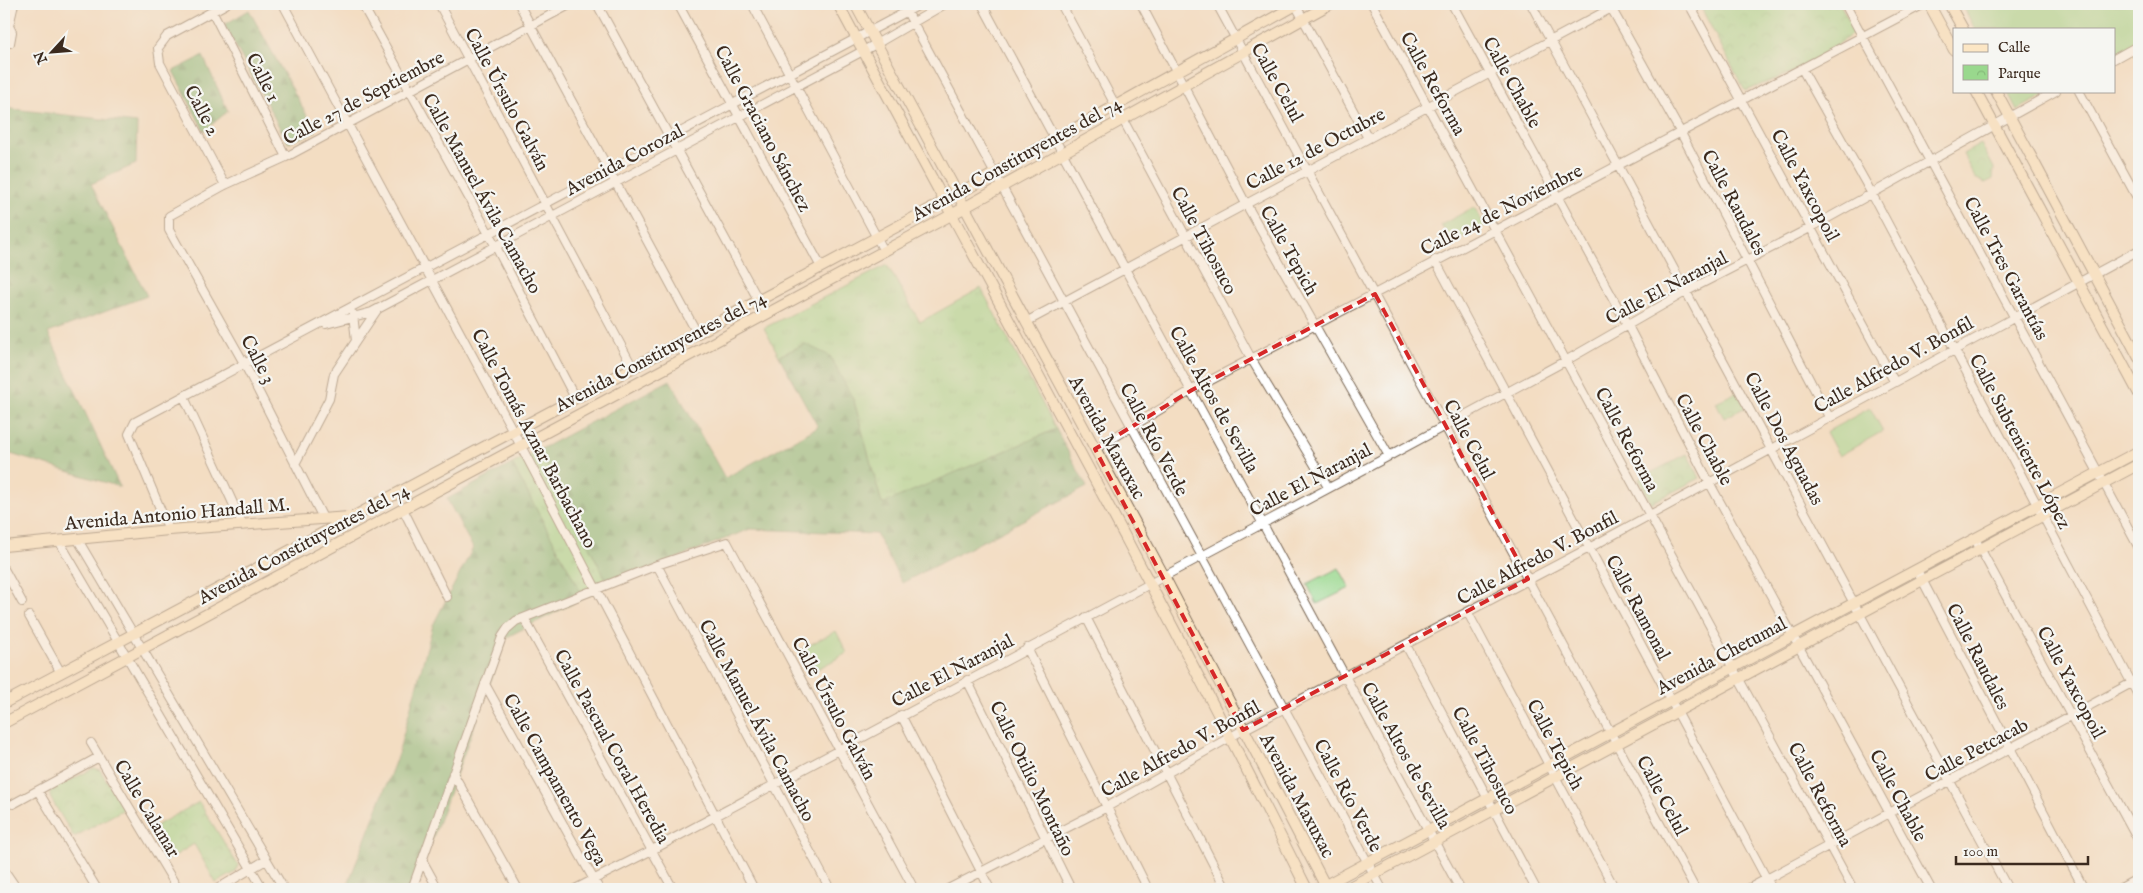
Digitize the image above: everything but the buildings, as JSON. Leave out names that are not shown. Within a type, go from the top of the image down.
[{"type":"main road","name":"Avenida Maxuxac","points":[[838,4],[953,214],[1231,737],[1308,889]]},
{"type":"main road","name":"Avenida Maxuxac","points":[[855,4],[1164,576],[1324,888]]},
{"type":"main road","name":"Avenida Constituyentes del 74","points":[[5,699],[60,673],[134,634],[945,201],[1296,4]]},
{"type":"main road","name":"Avenida Constituyentes del 74","points":[[4,723],[953,214],[1330,4]]},
{"type":"main road","points":[[1930,4],[1953,48]]},
{"type":"main road","points":[[1949,4],[1962,28]]},
{"type":"main road","points":[[1977,92],[2139,394]]},
{"type":"main road","points":[[1997,92],[2139,358]]},
{"type":"main road","points":[[665,350],[673,364]]},
{"type":"main road","name":"Avenida Chetumal","points":[[1324,888],[1367,863],[2139,451]]},
{"type":"main road","name":"Avenida Chetumal","points":[[1346,889],[2139,464]]},
{"type":"main road","name":"Avenida Antonio Handall M.","points":[[4,546],[169,530],[353,517]]},
{"type":"street","points":[[10,43],[12,32],[9,26],[14,4]]},
{"type":"street","points":[[212,11],[226,4]]},
{"type":"street","name":"Calle Tomás Aznar Barbachano","points":[[283,4],[521,446],[754,889]]},
{"type":"street","name":"Calle Manuel Ávila Camacho","points":[[362,4],[495,246],[575,398]]},
{"type":"street","name":"Calle Úrsulo Galván","points":[[439,4],[633,368]]},
{"type":"street","points":[[519,4],[697,333]]},
{"type":"street","name":"Calle 27 de Septiembre","points":[[169,216],[349,124],[571,4]]},
{"type":"street","points":[[597,4],[766,314]]},
{"type":"street","name":"Calle Graciano Sánchez","points":[[678,4],[821,267]]},
{"type":"street","points":[[752,4],[884,251]]},
{"type":"street","name":"Calle Río Verde","points":[[903,4],[1131,429],[1382,889]]},
{"type":"street","name":"Avenida Corozal","points":[[169,530],[128,434],[135,422],[921,4]]},
{"type":"street","name":"Avenida Corozal","points":[[312,328],[354,317],[378,308],[876,44],[945,4]]},
{"type":"street","name":"Calle Altos de Sevilla","points":[[982,4],[1430,830],[1460,889]]},
{"type":"street","name":"Calle Tihosuco","points":[[1061,4],[1184,238],[1252,360],[1328,487]]},
{"type":"street","name":"Calle Tepich","points":[[1141,4],[1246,204],[1389,456]]},
{"type":"street","name":"Calle Celul","points":[[1217,4],[1695,889]]},
{"type":"street","points":[[1296,4],[1368,138]]},
{"type":"street","name":"Calle Reforma","points":[[1372,4],[1429,105],[1853,889]]},
{"type":"street","name":"Calle Chable","points":[[1452,4],[1627,324],[1709,482],[1931,889]]},
{"type":"street","name":"Calle Dos Aguadas","points":[[1531,4],[2008,889]]},
{"type":"street","name":"Calle 12 de Octubre","points":[[1026,322],[1489,72],[1551,41],[1610,6],[1619,4]]},
{"type":"street","name":"Calle Yaxcopoil","points":[[1689,4],[1742,98],[1810,228],[1894,381]]},
{"type":"street","name":"Calle Tres Garantías","points":[[1845,4],[2139,548]]},
{"type":"street","name":"Calle 24 de Noviembre","points":[[1095,448],[1131,429],[1192,390],[1252,360],[1435,260],[1558,199],[1742,98],[1864,38],[1924,4]]},
{"type":"street","name":"Calle Raudales","points":[[1610,6],[1681,133],[1829,417]]},
{"type":"street","name":"Calle 2","points":[[212,11],[167,36],[158,48],[160,64],[225,186]]},
{"type":"street","name":"Calle 1","points":[[212,11],[286,157]]},
{"type":"street","points":[[2116,58],[2136,47],[2139,59]]},
{"type":"street","name":"Calle Subteniente López","points":[[1802,69],[1872,194],[2139,697]]},
{"type":"street","name":"Calle El Naranjal","points":[[575,889],[716,816],[967,680],[1389,456],[1567,360],[1687,291],[1748,262],[1931,162],[2054,92]]},
{"type":"street","points":[[2080,92],[2139,201]]},
{"type":"street","name":"Calle 3","points":[[169,216],[169,230],[245,365],[323,518]]},
{"type":"street","name":"Calle Alfredo V. Bonfil","points":[[948,889],[1045,840],[1166,775],[1243,730],[1468,613],[2139,250]]},
{"type":"street","name":"Calle Ramonal","points":[[1435,260],[1772,889]]},
{"type":"street","points":[[350,307],[354,317],[356,341]]},
{"type":"street","points":[[295,464],[330,399],[334,374],[378,308]]},
{"type":"street","points":[[184,397],[243,525]]},
{"type":"street","points":[[403,509],[447,597]]},
{"type":"street","name":"Calle Yaxcopoil","points":[[1975,539],[2139,841]]},
{"type":"street","points":[[78,540],[284,889]]},
{"type":"street","points":[[59,541],[263,889]]},
{"type":"street","name":"Calle Úrsulo Galván","points":[[657,565],[727,542],[914,889]]},
{"type":"street","points":[[412,889],[485,684],[508,628],[524,618],[657,565]]},
{"type":"street","name":"Calle Manuel Ávila Camacho","points":[[657,565],[830,889]]},
{"type":"street","points":[[4,569],[22,602]]},
{"type":"street","name":"Calle Raudales","points":[[1917,570],[2009,749],[2084,889]]},
{"type":"street","name":"Calle Tepich","points":[[1468,613],[1615,889]]},
{"type":"street","points":[[29,616],[60,673]]},
{"type":"street","points":[[1086,617],[1226,889]]},
{"type":"street","name":"Calle Pascual Coral Heredia","points":[[524,618],[673,889]]},
{"type":"street","name":"Calle Tihosuco","points":[[1406,645],[1536,889]]},
{"type":"street","points":[[1027,648],[1148,889]]},
{"type":"street","name":"Calle Petcacab","points":[[1748,889],[2139,679]]},
{"type":"street","name":"Calle Otilio Montaño","points":[[967,680],[1071,889]]},
{"type":"street","name":"Calle Campamento Vega","points":[[485,684],[599,889]]},
{"type":"street","points":[[902,715],[990,889]]},
{"type":"street","name":"Calle Calamar","points":[[91,743],[178,889]]},
{"type":"street","points":[[13,804],[99,757]]},
{"type":"street","points":[[453,773],[518,889]]},
{"type":"street","points":[[38,791],[97,889]]},
{"type":"street","points":[[217,889],[266,860]]},
{"type":"street","points":[[422,860],[438,889]]},
{"type":"street","points":[[5,874],[17,889]]},
{"type":"street","points":[[2119,889],[2139,878]]},
{"type":"highlighted area","points":[[1375,294],[1528,579],[1243,730],[1095,449],[1192,390]]},
{"type":"green space","points":[[1699,4],[1840,4],[1855,32],[1808,66],[1745,91]]},
{"type":"green space","points":[[1962,4],[2139,4],[2139,46],[2116,58],[2116,28],[1974,28]]},
{"type":"green space","points":[[249,10],[316,132],[288,143],[224,25]]},
{"type":"green space","points":[[203,56],[228,111],[204,131],[173,71]]},
{"type":"green space","points":[[2008,92],[2051,92],[2017,110]]},
{"type":"green space","points":[[4,108],[137,123],[136,164],[91,184],[147,296],[48,333],[120,487],[4,452]]},
{"type":"green space","points":[[1981,144],[1994,168],[1993,179],[1985,183],[1975,178],[1963,154]]},
{"type":"green space","points":[[1474,207],[1485,226],[1452,243],[1441,225]]},
{"type":"green space","points":[[887,265],[920,322],[981,288],[1056,429],[882,505],[854,401],[805,344],[779,356],[764,328]]},
{"type":"green space","points":[[805,344],[830,356],[854,401],[882,504],[1056,429],[1087,487],[902,583],[876,534],[750,529],[609,585],[539,450],[670,380],[725,478],[818,427],[779,356]]},
{"type":"green space","points":[[1737,392],[1746,407],[1724,418],[1716,402]]},
{"type":"green space","points":[[1870,408],[1883,431],[1839,456],[1826,432]]},
{"type":"green space","points":[[539,450],[609,585],[584,598],[512,464]]},
{"type":"green space","points":[[1687,454],[1700,478],[1651,503],[1639,479]]},
{"type":"green space","points":[[512,464],[584,598],[507,637],[414,889],[346,889],[398,754],[433,625],[473,548],[447,499]]},
{"type":"green space","points":[[1339,568],[1350,588],[1317,604],[1307,584]]},
{"type":"green space","points":[[836,631],[847,653],[812,672],[800,650]]},
{"type":"green space","points":[[94,768],[100,770],[124,809],[74,837],[50,797],[50,791]]},
{"type":"green space","points":[[199,802],[238,865],[236,872],[216,883],[194,844],[168,860],[150,829]]}]
